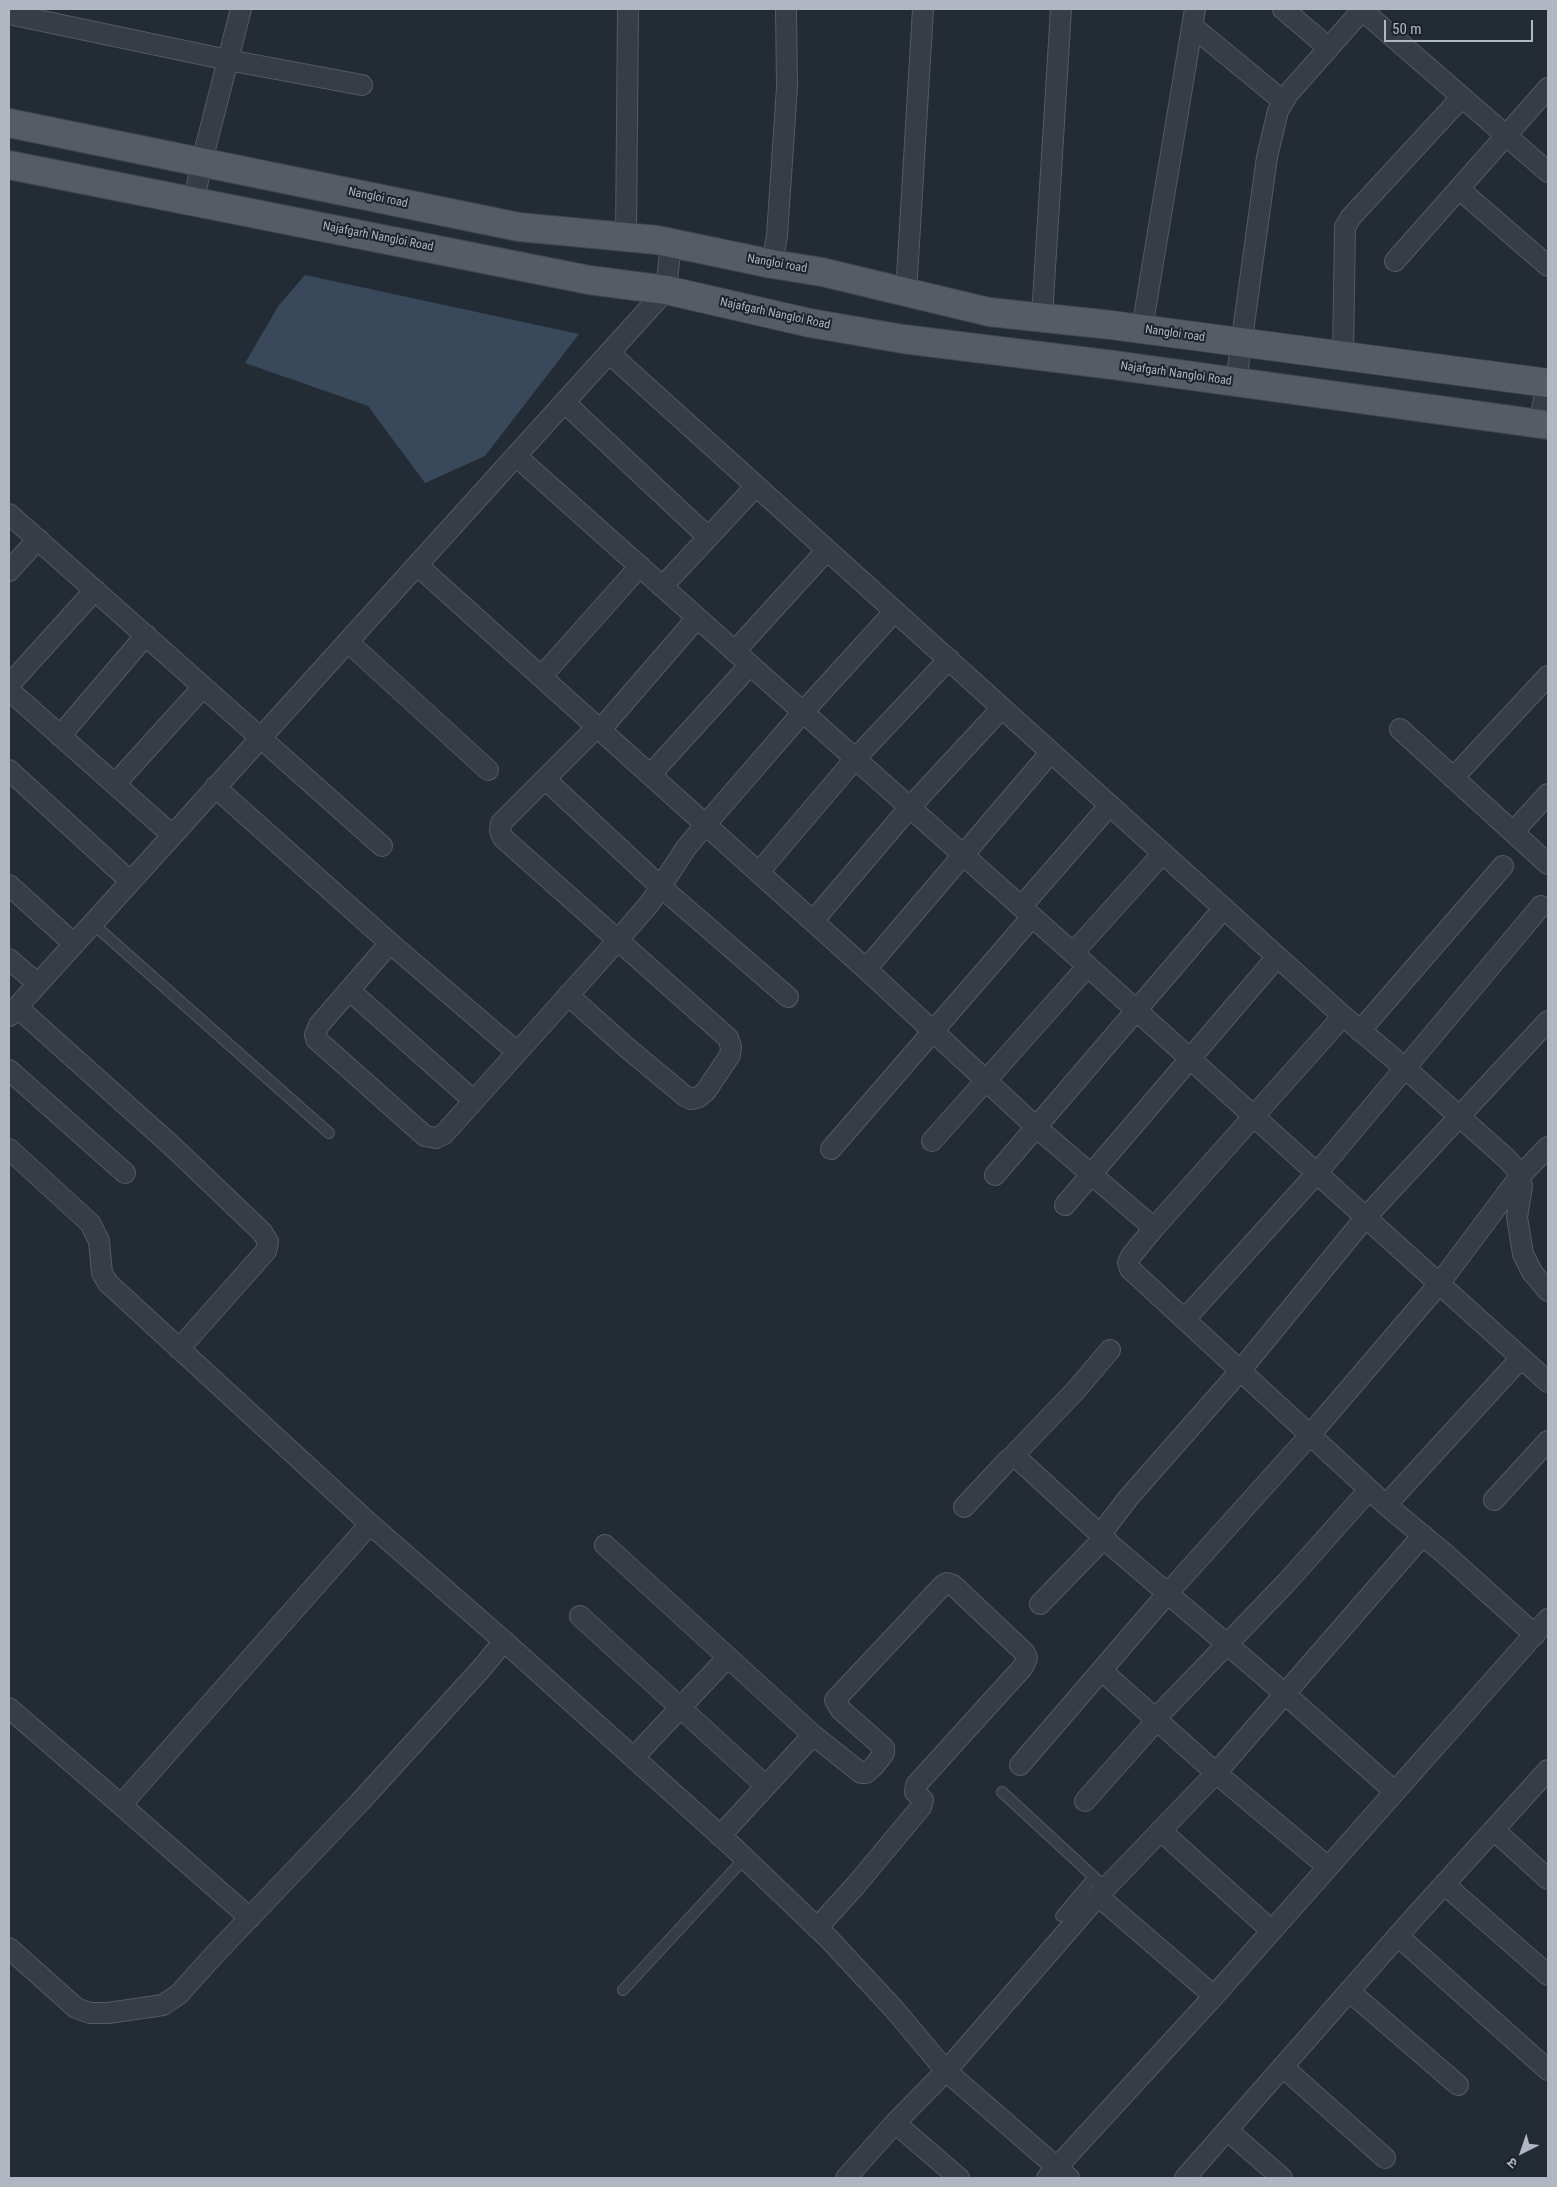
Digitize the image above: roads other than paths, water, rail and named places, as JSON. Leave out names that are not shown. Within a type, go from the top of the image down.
[{"type":"main road","name":"Nangloi road","points":[[9,123],[519,227],[671,243],[772,264],[822,272],[989,312],[1142,329],[1548,382]]},
{"type":"main road","name":"Najafgarh Nangloi Road","points":[[9,165],[194,200],[589,280],[666,290],[776,316],[903,340],[1113,365],[1544,424]]},
{"type":"street","points":[[194,200],[202,161],[241,9]]},
{"type":"street","points":[[626,237],[628,9]]},
{"type":"street","points":[[772,264],[777,236],[787,87],[786,9]]},
{"type":"street","points":[[906,293],[923,9]]},
{"type":"street","points":[[1042,317],[1061,9]]},
{"type":"street","points":[[1283,9],[1329,48]]},
{"type":"street","points":[[1236,382],[1267,157],[1278,111],[1283,101],[1363,10],[1548,172]]},
{"type":"street","points":[[9,14],[228,60],[362,85]]},
{"type":"street","points":[[1193,17],[1283,101]]},
{"type":"street","points":[[1142,329],[1193,17]]},
{"type":"street","points":[[1395,261],[1548,88]]},
{"type":"street","points":[[1343,356],[1343,246],[1345,227],[1351,217],[1462,97]]},
{"type":"street","points":[[1459,188],[1548,266]]},
{"type":"street","points":[[179,1349],[266,1251],[268,1242],[262,1232],[179,1153],[13,1012],[666,290],[671,243]]},
{"type":"street","points":[[609,353],[1343,1016],[1405,1068],[1507,1159],[1520,1176],[1522,1186],[1517,1217],[1523,1254],[1532,1272],[1548,1292]]},
{"type":"street","points":[[1544,424],[1548,382]]},
{"type":"street","points":[[565,403],[708,536]]},
{"type":"street","points":[[516,456],[910,807],[1548,1382]]},
{"type":"street","points":[[662,586],[756,486]]},
{"type":"street","points":[[9,514],[382,846]]},
{"type":"street","points":[[9,571],[38,539]]},
{"type":"street","points":[[735,652],[827,550]]},
{"type":"street","points":[[417,565],[542,676],[596,731],[651,774],[866,969],[1036,1127],[1154,1228]]},
{"type":"street","points":[[542,676],[640,566]]},
{"type":"street","points":[[9,685],[95,590]]},
{"type":"street","points":[[390,943],[316,1030],[316,1039],[319,1044],[425,1136],[436,1138],[444,1134],[618,940],[661,887],[686,848],[706,824],[803,712],[896,612]]},
{"type":"street","points":[[568,995],[684,1096],[691,1099],[699,1097],[706,1092],[730,1055],[731,1047],[728,1038],[503,838],[500,831],[501,823],[596,731],[697,618]]},
{"type":"street","points":[[60,736],[146,635]]},
{"type":"street","points":[[348,642],[488,770]]},
{"type":"street","points":[[759,872],[855,759],[949,660]]},
{"type":"street","points":[[651,774],[750,665]]},
{"type":"street","points":[[1454,778],[1548,676]]},
{"type":"street","points":[[115,784],[203,687]]},
{"type":"street","points":[[9,690],[172,835]]},
{"type":"street","points":[[813,921],[910,807],[1002,708]]},
{"type":"street","points":[[1400,729],[1548,864]]},
{"type":"street","points":[[866,969],[1051,752]]},
{"type":"street","points":[[9,770],[130,881]]},
{"type":"street","points":[[545,779],[661,887],[788,997]]},
{"type":"street","points":[[215,787],[390,943],[517,1052]]},
{"type":"street","points":[[1513,832],[1548,794]]},
{"type":"street","points":[[831,1149],[932,1032],[1110,805]]},
{"type":"street","points":[[1072,953],[1163,853]]},
{"type":"street","points":[[1360,1031],[1503,866]]},
{"type":"street","points":[[9,885],[74,944]]},
{"type":"street","points":[[1185,1319],[1317,1174],[1541,906]]},
{"type":"street","points":[[995,1175],[1224,908]]},
{"type":"street","points":[[1065,1205],[1277,956]]},
{"type":"street","points":[[9,959],[38,984]]},
{"type":"street","points":[[932,1141],[1087,967]]},
{"type":"street","points":[[349,990],[474,1101]]},
{"type":"street","points":[[1343,1016],[1154,1228],[1131,1256],[1128,1263],[1130,1269],[1369,1490],[1423,1535],[1535,1635]]},
{"type":"street","points":[[1040,1604],[1104,1538],[1104,1531],[1108,1524],[1129,1497],[1240,1371],[1366,1218],[1548,1021]]},
{"type":"street","points":[[9,1070],[125,1173]]},
{"type":"street","points":[[1020,1765],[1168,1594],[1310,1435],[1439,1284],[1520,1176],[1548,1147]]},
{"type":"street","points":[[9,1150],[90,1223],[99,1241],[102,1273],[108,1283],[370,1524],[634,1757],[744,1858],[817,1928],[894,2009],[946,2071],[1058,2174],[1394,1791],[1548,1619]]},
{"type":"street","points":[[964,1507],[1076,1390],[1110,1350]]},
{"type":"street","points":[[1386,1505],[1521,1358]]},
{"type":"street","points":[[1494,1500],[1548,1441]]},
{"type":"street","points":[[1012,1457],[1021,1461],[1104,1538],[1284,1693],[1394,1791]]},
{"type":"street","points":[[1084,1801],[1156,1719],[1286,1583],[1369,1490]]},
{"type":"street","points":[[121,1805],[370,1524]]},
{"type":"street","points":[[853,2176],[895,2123],[946,2071],[1100,1887],[1161,1831],[1216,1773],[1423,1535]]},
{"type":"street","points":[[605,1545],[813,1735],[861,1773],[866,1773],[874,1766],[884,1753],[884,1748],[836,1705],[835,1700],[943,1585],[947,1583],[953,1585],[1025,1653],[1027,1658],[1023,1667],[916,1785],[915,1792],[923,1800],[921,1807],[856,1886],[817,1928]]},
{"type":"street","points":[[580,1616],[766,1786]]},
{"type":"street","points":[[9,1948],[76,2008],[90,2013],[163,2005],[179,1994],[417,1740],[482,1669],[504,1641]]},
{"type":"street","points":[[634,1757],[728,1657]]},
{"type":"street","points":[[1102,1671],[1216,1773],[1328,1866]]},
{"type":"street","points":[[9,1708],[250,1918]]},
{"type":"street","points":[[720,1836],[813,1735]]},
{"type":"street","points":[[1184,2178],[1444,1884],[1547,1773]]},
{"type":"street","points":[[1494,1830],[1548,1879]]},
{"type":"street","points":[[1161,1831],[1272,1931]]},
{"type":"street","points":[[1444,1884],[1548,1975]]},
{"type":"street","points":[[1100,1887],[1214,1996]]},
{"type":"street","points":[[1398,1936],[1548,2070]]},
{"type":"street","points":[[1349,1991],[1458,2085]]},
{"type":"street","points":[[1283,2067],[1385,2158]]},
{"type":"street","points":[[895,2123],[959,2178]]},
{"type":"street","points":[[1227,2130],[1282,2178]]},
{"type":"lane","points":[[92,924],[329,1133]]},
{"type":"lane","points":[[1002,1792],[1100,1887],[1061,1916]]},
{"type":"lane","points":[[623,1990],[744,1858]]},
{"type":"water","points":[[305,275],[579,334],[485,456],[425,483],[368,406],[245,363],[279,305]]}]
